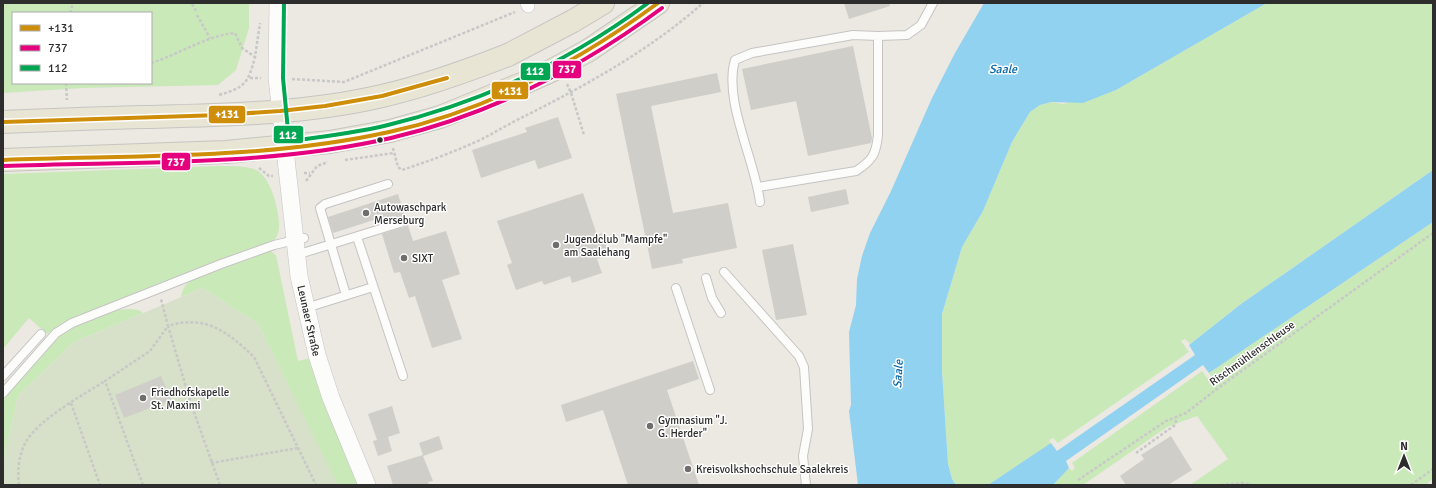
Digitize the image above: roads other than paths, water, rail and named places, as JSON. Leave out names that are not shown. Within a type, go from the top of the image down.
[{"type":"main road","points":[[3,122],[221,115],[280,111],[325,106],[382,96],[462,73],[508,55],[573,22],[603,3]]},
{"type":"main road","points":[[3,160],[226,152],[284,148],[330,142],[390,131],[440,117],[551,71],[589,50],[658,3]]},
{"type":"street","name":"Leunaer Straße","points":[[278,3],[277,78],[280,111],[306,308],[317,355],[331,398],[367,485]]},
{"type":"lane","points":[[760,202],[758,186],[740,131],[731,73],[735,60],[752,53],[854,35],[907,35],[921,25],[933,3]]},
{"type":"lane","points":[[758,186],[856,171],[869,163],[876,150],[878,135],[878,36]]},
{"type":"lane","points":[[346,295],[320,210],[321,206],[388,184]]},
{"type":"lane","points":[[3,393],[56,333],[72,323],[221,264],[298,244],[330,245],[400,223]]},
{"type":"lane","points":[[357,236],[403,376]]},
{"type":"lane","points":[[724,272],[799,356],[804,367],[808,429],[803,456],[806,485]]},
{"type":"lane","points":[[706,278],[712,298],[722,313]]},
{"type":"lane","points":[[306,308],[373,287]]},
{"type":"lane","points":[[676,288],[710,390]]},
{"type":"lane","points":[[3,376],[41,334]]},
{"type":"water","name":"Saale","points":[[984,3],[1267,3],[1116,90],[1083,103],[1051,102],[1040,105],[1030,112],[1012,142],[983,211],[962,247],[942,314],[942,371],[948,464],[952,479],[956,485],[858,485],[849,411],[851,405],[849,332],[856,305],[857,279],[862,256],[870,233],[891,191],[932,98],[955,53]]},
{"type":"water","points":[[1433,170],[1433,222],[1209,373],[1203,365],[1066,461],[1069,468],[1053,485],[988,485],[1051,443],[1057,451],[1195,355],[1189,345],[1241,304]]},
{"type":"place","name":"Autowaschpark Merseburg","points":[[366,213]]},
{"type":"place","name":"Jugendclub \"Mampfe\" am Saalehang","points":[[556,245]]},
{"type":"place","name":"SIXT","points":[[404,258]]},
{"type":"place","name":"Friedhofskapelle St. Maximi","points":[[143,398]]},
{"type":"place","name":"Gymnasium \"J. G. Herder\"","points":[[650,426]]},
{"type":"place","name":"Kreisvolkshochschule Saalekreis","points":[[688,469]]}]
